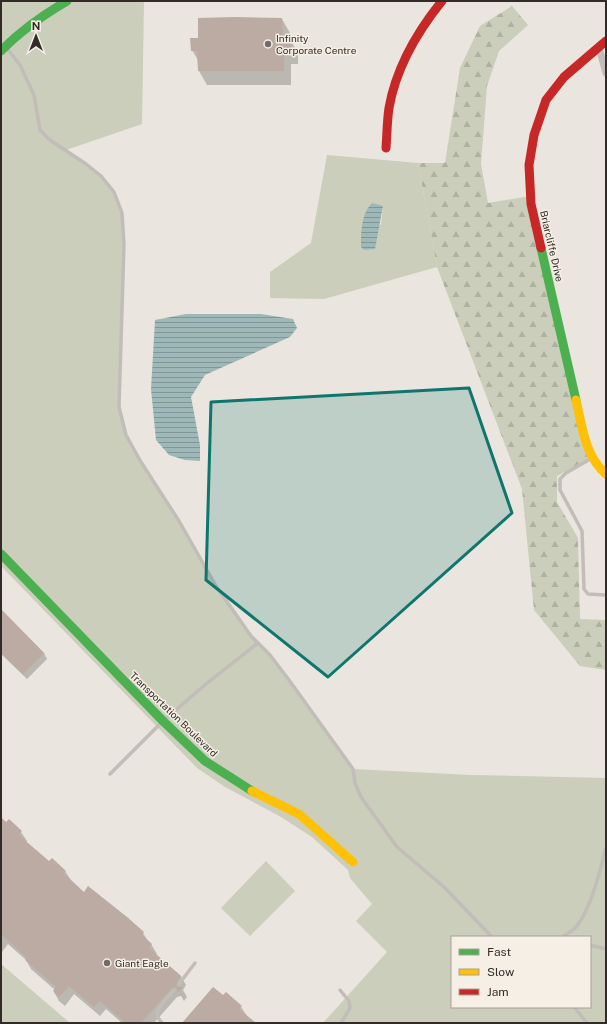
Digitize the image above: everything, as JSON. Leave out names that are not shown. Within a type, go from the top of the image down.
[{"type":"street","points":[[3,49],[14,37],[45,13],[67,1]]},
{"type":"street","points":[[386,148],[389,109],[400,72],[412,44],[429,16],[442,1]]},
{"type":"street","name":"Briarcliffe Drive","points":[[606,41],[564,77],[546,100],[534,135],[529,165],[530,204],[586,444],[598,467],[606,474]]},
{"type":"street","points":[[599,48],[606,73]]},
{"type":"street","name":"Transportation Boulevard","points":[[1,554],[163,721],[204,761],[241,786],[299,814],[353,862]]},
{"type":"lane","points":[[3,49],[20,65],[34,95],[40,130],[50,140],[101,176],[114,192],[122,213],[124,244],[119,407],[126,434],[141,462],[179,521],[216,586],[251,636],[270,655],[289,680],[353,769],[355,783],[361,797],[397,846],[444,887],[491,936]]},
{"type":"lane","points":[[593,457],[566,473],[560,479],[560,490],[582,531],[584,589],[588,594],[606,594]]},
{"type":"lane","points":[[110,774],[163,721],[206,684],[258,643]]},
{"type":"lane","points":[[563,936],[573,929],[587,908],[600,871],[606,848]]},
{"type":"lane","points":[[591,945],[606,949]]},
{"type":"lane","points":[[179,984],[195,963]]},
{"type":"lane","points":[[162,1023],[158,1018],[157,1013],[159,1008],[174,990]]},
{"type":"lane","points":[[340,990],[349,1001],[350,1008],[342,1023]]},
{"type":"lane","points":[[575,1008],[587,1023]]},
{"type":"highlighted area","points":[[469,388],[512,513],[328,677],[206,580],[211,402]]},
{"type":"green space","points":[[1,1],[144,1],[142,124],[66,150],[101,176],[114,192],[122,213],[124,244],[119,407],[126,435],[179,521],[216,586],[251,636],[270,655],[353,769],[471,775],[606,778],[606,1023],[323,1023],[387,952],[356,921],[372,904],[350,878],[348,870],[312,837],[281,817],[225,787],[197,768],[1,566]]},
{"type":"green space","points":[[512,6],[528,25],[499,51],[487,86],[481,164],[488,203],[530,196],[593,457],[557,476],[557,502],[578,538],[580,619],[606,620],[606,670],[580,666],[534,610],[522,489],[437,267],[418,163],[445,163],[460,68],[480,26]]},
{"type":"green space","points":[[327,155],[418,163],[437,267],[324,299],[270,298],[270,272],[311,243]],"holes":[[[383,206],[381,224],[361,238]]]},
{"type":"green space","points":[[266,861],[295,891],[250,936],[221,908]]},
{"type":"green space","points":[[1,964],[70,1023],[1,1023]]},
{"type":"water","points":[[372,203],[383,206],[375,249],[364,250],[361,247],[362,224],[368,207]]},
{"type":"water","points":[[186,314],[261,314],[293,319],[297,328],[290,337],[205,375],[191,397],[200,445],[200,461],[185,460],[169,455],[156,440],[151,389],[155,320]]},
{"type":"building","points":[[198,18],[282,18],[283,38],[290,38],[291,50],[284,50],[284,71],[198,71],[197,51],[191,51],[190,38],[198,38]]},
{"type":"building","points":[[1,609],[44,653],[23,674],[1,653]]},
{"type":"building","points":[[1,817],[6,822],[9,819],[22,831],[19,834],[28,843],[49,861],[52,858],[66,871],[63,873],[84,892],[88,886],[144,932],[142,935],[152,944],[149,948],[181,976],[176,984],[177,987],[183,987],[178,992],[176,987],[172,988],[141,1023],[126,1023],[100,1001],[94,1007],[69,986],[59,997],[53,991],[56,987],[25,960],[27,958],[1,934]]},
{"type":"building","points":[[213,987],[223,995],[226,992],[242,1006],[239,1009],[256,1023],[182,1023]]},
{"type":"traffic: fast","points":[[1,51],[32,24],[67,1]]},
{"type":"traffic: fast","points":[[541,248],[576,400]]},
{"type":"traffic: fast","points":[[1,554],[163,721],[205,761],[252,791]]},
{"type":"traffic: slow","points":[[576,400],[585,440],[589,450],[599,467],[606,474]]},
{"type":"traffic: slow","points":[[252,791],[299,814],[353,862]]},
{"type":"traffic: jam","points":[[386,148],[389,108],[392,93],[402,65],[424,25],[442,1]]},
{"type":"traffic: jam","points":[[541,248],[531,204],[529,165],[534,135],[546,100],[564,77],[606,41]]},
{"type":"place","name":"Infinity Corporate Centre","points":[[268,44]]},
{"type":"place","name":"Giant Eagle","points":[[107,963]]}]
